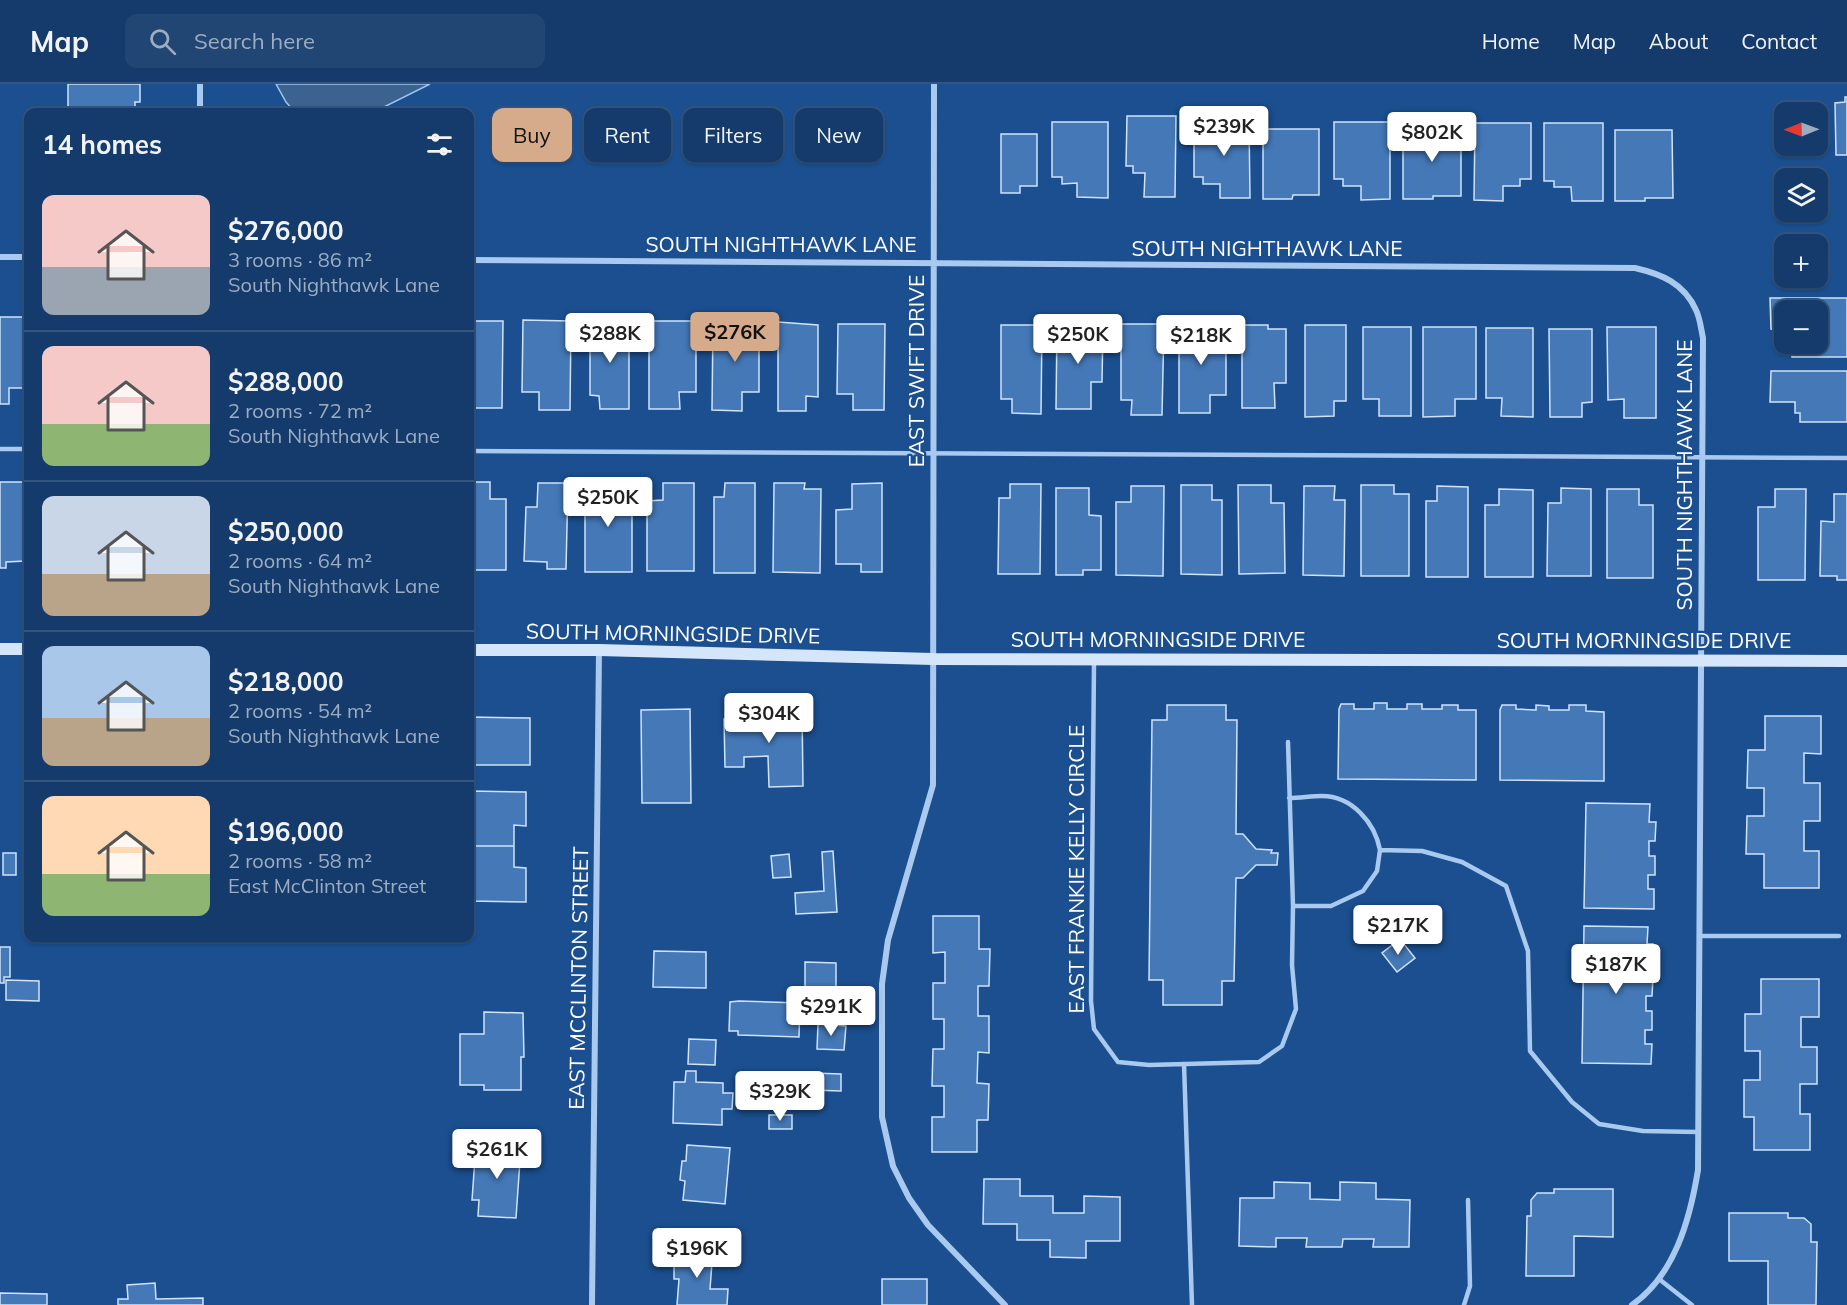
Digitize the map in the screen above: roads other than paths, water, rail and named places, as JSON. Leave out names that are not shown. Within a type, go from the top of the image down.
[{"type":"street","points":[[200,84],[200,108]]},
{"type":"street","name":"EAST SWIFT DRIVE","points":[[934,84],[933,785],[888,940],[882,984],[882,1117],[893,1166],[909,1198],[928,1225],[1005,1305]]},
{"type":"street","points":[[0,257],[24,257]]},
{"type":"street","name":"SOUTH NIGHTHAWK LANE","points":[[474,260],[1635,268],[1661,274],[1682,288],[1696,310],[1703,338],[1698,1170],[1692,1206],[1679,1243],[1659,1279],[1632,1305]]},
{"type":"street","points":[[0,649],[24,650]]},
{"type":"street","name":"SOUTH MORNINGSIDE DRIVE","points":[[474,650],[599,650],[933,659],[1847,661]]},
{"type":"street","name":"EAST MCCLINTON STREET","points":[[592,1305],[599,650]]},
{"type":"lane","points":[[0,449],[24,449]]},
{"type":"lane","points":[[474,451],[1847,458]]},
{"type":"lane","name":"EAST FRANKIE KELLY CIRCLE","points":[[1094,659],[1091,1001],[1094,1029],[1118,1062],[1149,1065],[1258,1062],[1282,1046],[1296,1009],[1292,965],[1293,906],[1288,742]]},
{"type":"lane","points":[[1289,798],[1324,796],[1344,801],[1363,814],[1377,835],[1380,850],[1377,871],[1363,891],[1331,906],[1293,906]]},
{"type":"lane","points":[[1380,850],[1422,851],[1462,862],[1506,886],[1528,951],[1530,1051],[1572,1102],[1599,1124],[1643,1131],[1698,1132]]},
{"type":"lane","points":[[1700,936],[1839,936]]},
{"type":"lane","points":[[1184,1064],[1192,1305]]},
{"type":"lane","points":[[1464,1305],[1470,1286],[1468,1200]]},
{"type":"lane","points":[[1659,1279],[1692,1305]]},
{"type":"water","points":[[276,84],[430,84],[382,108],[291,108]]}]
